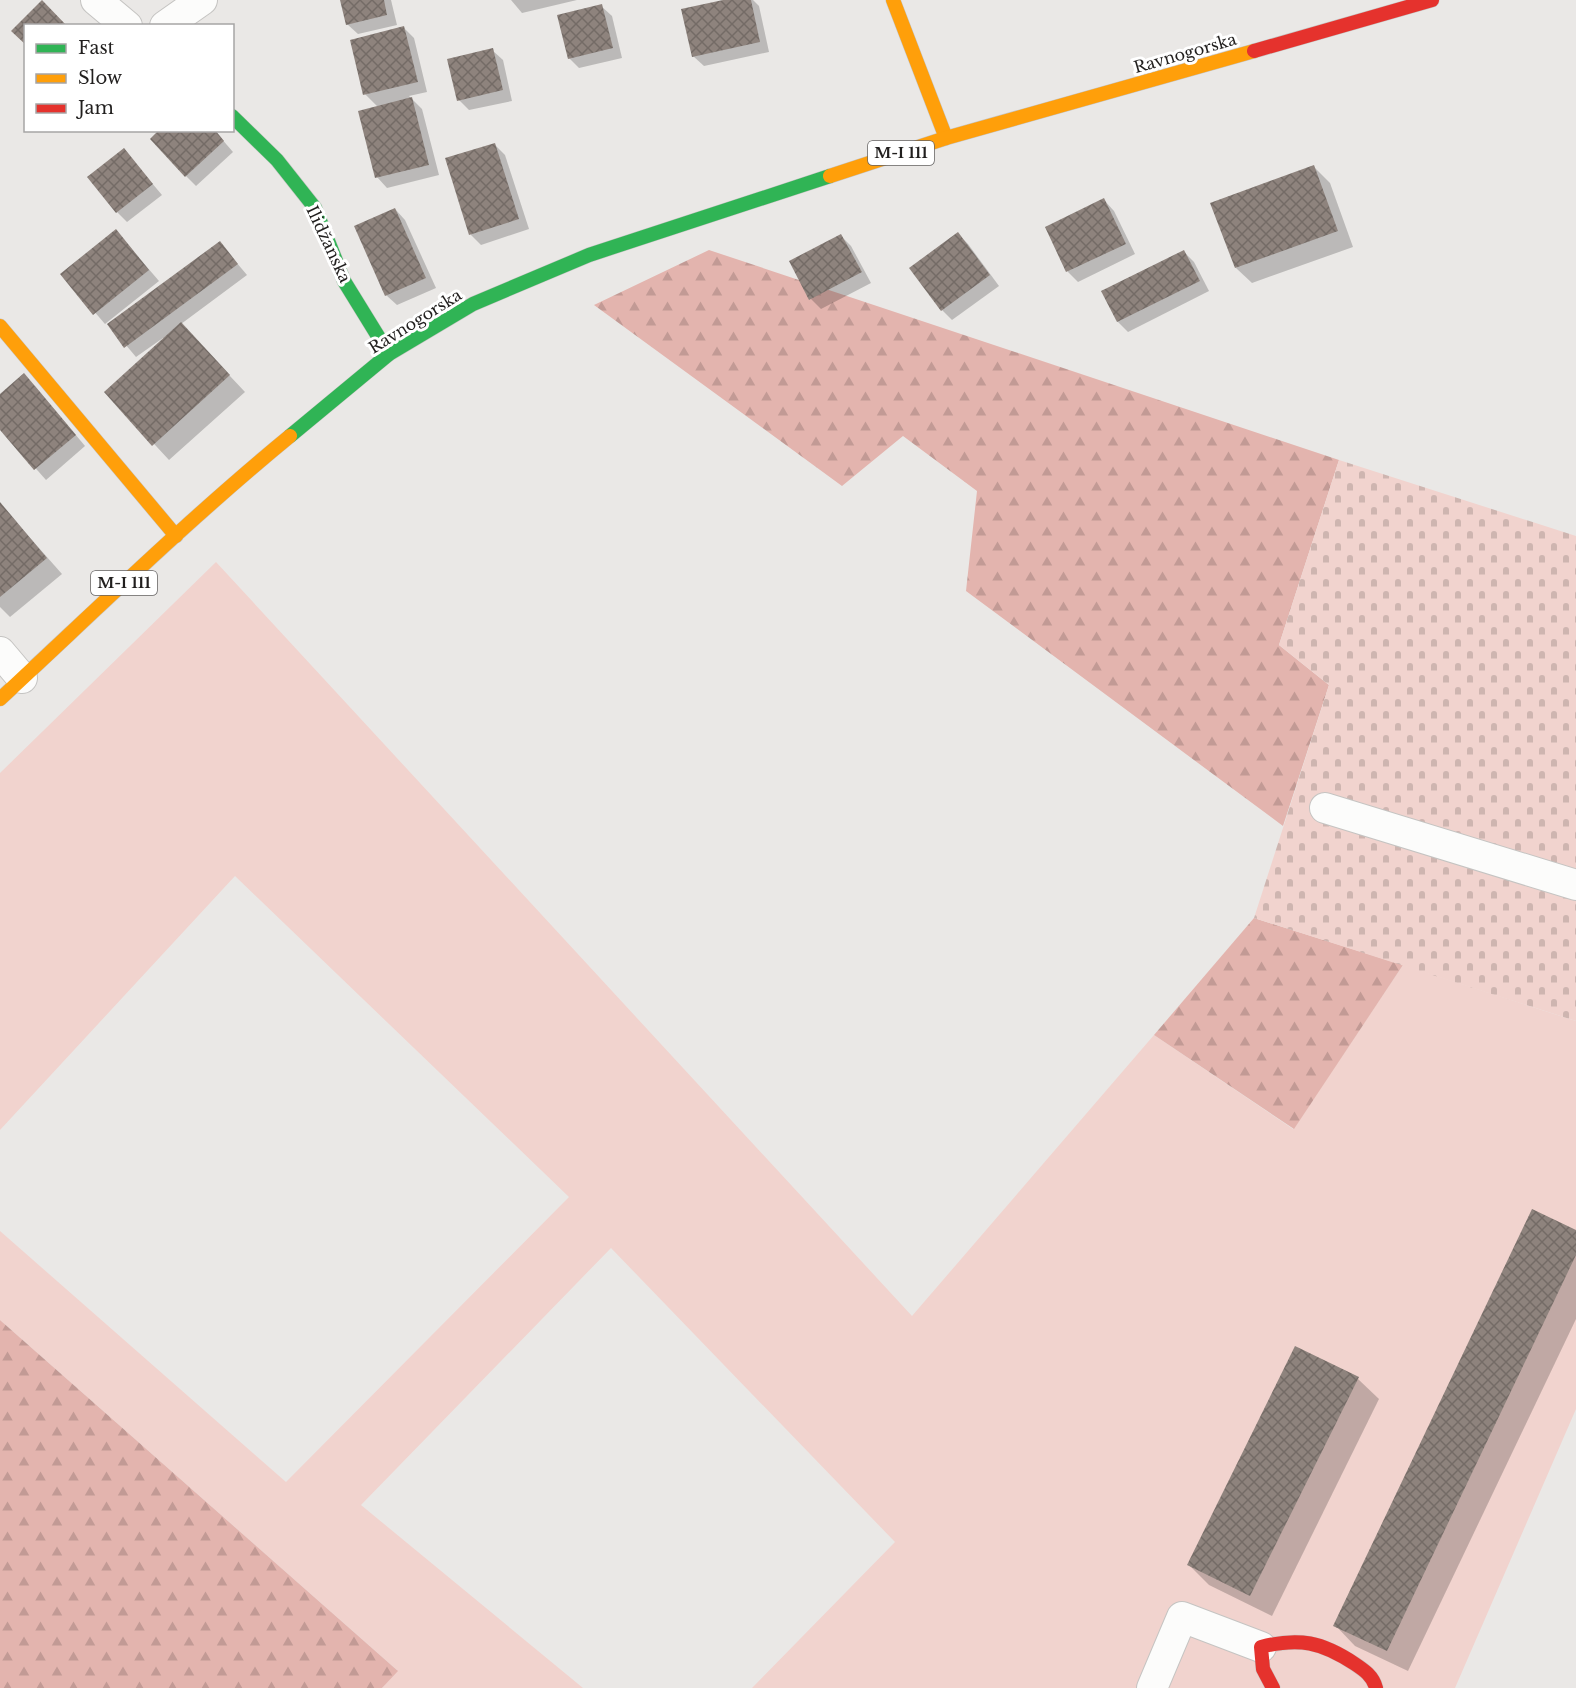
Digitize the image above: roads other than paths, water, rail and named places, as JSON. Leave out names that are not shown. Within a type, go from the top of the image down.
[{"type":"main road","points":[[892,0],[946,138]]},
{"type":"main road","name":"Ravnogorska","points":[[0,699],[250,469],[389,354],[473,304],[589,255],[946,138],[1432,0]]},
{"type":"main road","name":"Ilidžanska","points":[[234,118],[277,160],[315,208],[344,281],[389,354]]},
{"type":"main road","points":[[0,326],[176,536]]},
{"type":"main road","points":[[1273,1688],[1265,1676],[1260,1661],[1261,1647],[1281,1641],[1311,1642],[1328,1647],[1359,1666],[1375,1681],[1376,1688]]},
{"type":"street","points":[[96,0],[125,24]]},
{"type":"street","points":[[168,24],[202,0]]},
{"type":"street","points":[[0,652],[22,678]]},
{"type":"street","points":[[1325,808],[1576,885]]},
{"type":"street","points":[[1152,1688],[1182,1617],[1261,1647]]}]
